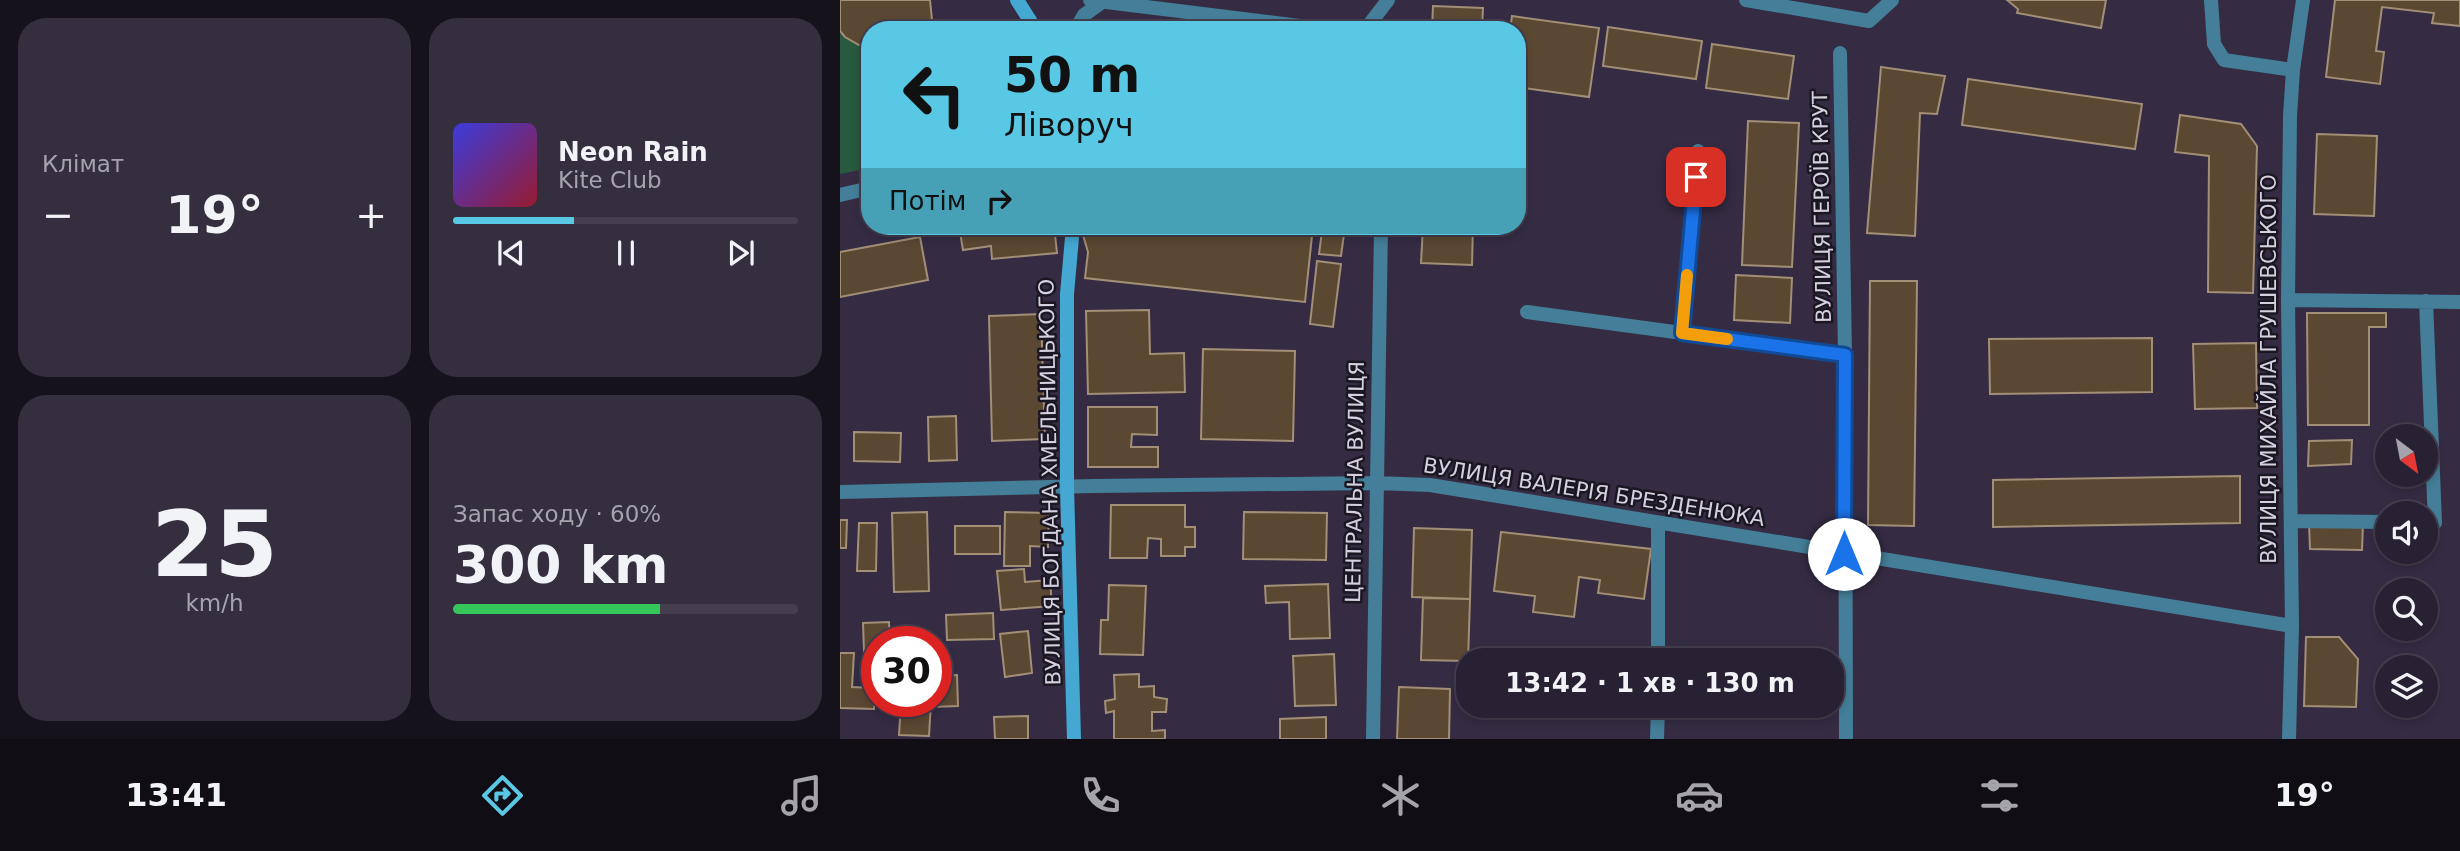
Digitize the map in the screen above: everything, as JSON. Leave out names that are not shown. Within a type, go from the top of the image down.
[{"type":"street","points":[[1017,0],[1030,21]]},
{"type":"street","points":[[1746,0],[1869,21],[1892,0]]},
{"type":"street","points":[[2211,0],[2214,44],[2224,60],[2293,70]]},
{"type":"street","name":"ВУЛИЦЯ МИХАЙЛА ГРУШЕВСЬКОГО","points":[[2289,739],[2292,626],[2288,300],[2290,116],[2293,70],[2303,0]]},
{"type":"street","points":[[1080,21],[1096,1],[1259,21]]},
{"type":"street","points":[[1372,21],[1386,3]]},
{"type":"street","name":"ВУЛИЦЯ ГЕРОЇВ КРУТ","points":[[1840,53],[1845,355],[1846,739]]},
{"type":"street","points":[[1682,333],[1699,151]]},
{"type":"street","points":[[840,195],[861,190]]},
{"type":"street","name":"ВУЛИЦЯ БОГДАНА ХМЕЛЬНИЦЬКОГО","points":[[1072,235],[1067,294],[1067,487],[1074,739]]},
{"type":"street","name":"ЦЕНТРАЛЬНА ВУЛИЦЯ","points":[[1373,739],[1381,235]]},
{"type":"street","points":[[2288,300],[2460,302]]},
{"type":"street","points":[[2426,301],[2434,501]]},
{"type":"street","points":[[1527,312],[1845,355]]},
{"type":"street","name":"ВУЛИЦЯ ВАЛЕРІЯ БРЕЗДЕНЮКА","points":[[840,492],[1376,483],[1430,485],[2292,626]]},
{"type":"street","points":[[2291,521],[2375,522]]},
{"type":"street","points":[[1658,523],[1658,648]]},
{"type":"street","points":[[1657,739],[1658,718]]},
{"type":"green space","points":[[840,31],[845,37],[861,44],[861,170],[840,174]]},
{"type":"building","points":[[840,0],[930,0],[932,21],[861,21],[861,46],[840,31]]},
{"type":"building","points":[[2007,0],[2106,0],[2101,28],[2017,13],[2018,9]]},
{"type":"building","points":[[2335,0],[2460,0],[2460,26],[2432,23],[2434,13],[2382,7],[2376,51],[2384,52],[2380,84],[2326,77]]},
{"type":"building","points":[[1433,6],[1483,8],[1482,21],[1432,21]]},
{"type":"building","points":[[1512,16],[1599,28],[1589,97],[1526,88],[1526,21],[1511,21]]},
{"type":"building","points":[[1608,27],[1702,41],[1696,79],[1603,66]]},
{"type":"building","points":[[1712,44],[1794,56],[1788,99],[1706,88]]},
{"type":"building","points":[[1881,67],[1945,76],[1937,114],[1920,113],[1915,236],[1867,233]]},
{"type":"building","points":[[1968,79],[2142,104],[2135,149],[1962,125]]},
{"type":"building","points":[[2180,115],[2241,124],[2257,146],[2253,293],[2208,292],[2209,156],[2175,152]]},
{"type":"building","points":[[1748,121],[1799,123],[1792,267],[1742,265]]},
{"type":"building","points":[[2317,134],[2377,136],[2374,216],[2314,214]]},
{"type":"building","points":[[960,235],[1055,235],[1057,253],[992,259],[991,246],[963,250]]},
{"type":"building","points":[[1083,235],[1312,235],[1305,302],[1085,278],[1088,252]]},
{"type":"building","points":[[1321,235],[1344,235],[1341,256],[1319,254]]},
{"type":"building","points":[[1423,235],[1473,235],[1472,265],[1421,263]]},
{"type":"building","points":[[920,237],[928,280],[840,297],[840,252]]},
{"type":"building","points":[[1317,261],[1341,264],[1333,327],[1310,324]]},
{"type":"building","points":[[1736,275],[1792,278],[1790,323],[1734,320]]},
{"type":"building","points":[[1870,281],[1917,281],[1914,526],[1868,525]]},
{"type":"building","points":[[1149,310],[1150,354],[1184,353],[1185,392],[1088,394],[1086,311]]},
{"type":"building","points":[[2307,313],[2386,313],[2386,327],[2369,327],[2369,425],[2308,425]]},
{"type":"building","points":[[1041,314],[1045,439],[992,441],[989,316]]},
{"type":"building","points":[[2152,338],[2152,392],[1990,394],[1989,339]]},
{"type":"building","points":[[2256,343],[2257,408],[2195,409],[2193,344]]},
{"type":"building","points":[[1203,349],[1295,351],[1293,441],[1201,439]]},
{"type":"building","points":[[1088,407],[1157,407],[1157,435],[1132,434],[1131,447],[1158,447],[1158,467],[1088,467]]},
{"type":"building","points":[[956,416],[957,460],[929,461],[928,417]]},
{"type":"building","points":[[854,432],[901,433],[900,462],[854,461]]},
{"type":"building","points":[[2352,440],[2351,464],[2308,466],[2309,441]]},
{"type":"building","points":[[2240,476],[2240,523],[1993,527],[1993,480]]},
{"type":"building","points":[[1111,505],[1185,505],[1185,527],[1195,527],[1195,547],[1185,547],[1185,556],[1161,556],[1161,539],[1148,538],[1147,558],[1110,558]]},
{"type":"building","points":[[927,512],[929,591],[894,592],[892,513]]},
{"type":"building","points":[[1005,512],[1049,513],[1048,547],[1030,546],[1030,566],[1004,566]]},
{"type":"building","points":[[1244,512],[1327,513],[1326,560],[1243,559]]},
{"type":"building","points":[[840,520],[847,520],[846,548],[840,548]]},
{"type":"building","points":[[859,523],[877,523],[876,571],[857,571]]},
{"type":"building","points":[[2309,523],[2363,523],[2362,550],[2310,549]]},
{"type":"building","points":[[955,526],[1000,526],[1000,554],[955,554]]},
{"type":"building","points":[[1414,528],[1472,530],[1470,599],[1412,597]]},
{"type":"building","points":[[1501,532],[1651,549],[1644,599],[1598,593],[1600,580],[1579,577],[1574,617],[1533,612],[1535,596],[1494,591]]},
{"type":"building","points":[[1024,569],[1025,582],[1050,580],[1052,606],[1001,610],[997,571]]},
{"type":"building","points":[[1328,584],[1330,638],[1290,639],[1289,602],[1266,603],[1265,586]]},
{"type":"building","points":[[1109,585],[1146,586],[1143,655],[1100,654],[1101,620],[1108,620]]},
{"type":"building","points":[[1423,598],[1470,599],[1468,648],[1456,648],[1456,661],[1421,660]]},
{"type":"building","points":[[993,613],[994,639],[952,640],[952,626],[946,626],[946,615]]},
{"type":"building","points":[[889,622],[889,626],[863,626],[863,623]]},
{"type":"building","points":[[1028,631],[1032,673],[1005,677],[1000,634]]},
{"type":"building","points":[[2306,637],[2339,637],[2358,659],[2356,707],[2304,706]]},
{"type":"building","points":[[840,653],[854,653],[852,687],[861,687],[861,709],[840,708]]},
{"type":"building","points":[[1334,654],[1336,705],[1295,706],[1293,656]]},
{"type":"building","points":[[1139,674],[1139,687],[1154,686],[1154,697],[1167,699],[1166,712],[1152,712],[1152,731],[1165,730],[1165,739],[1114,739],[1114,711],[1106,713],[1105,701],[1115,699],[1114,675]]},
{"type":"building","points":[[952,675],[957,675],[958,706],[952,706]]},
{"type":"building","points":[[1399,687],[1450,689],[1449,739],[1397,739]]},
{"type":"building","points":[[1028,716],[1028,739],[995,739],[994,717]]},
{"type":"building","points":[[900,717],[930,717],[929,736],[899,735]]},
{"type":"building","points":[[1326,717],[1326,739],[1280,739],[1280,719]]},
{"type":"slow traffic","points":[[1687,275],[1682,333],[1727,339]]},
{"type":"route","points":[[1696,177],[1682,333],[1845,355],[1844,554]]}]
